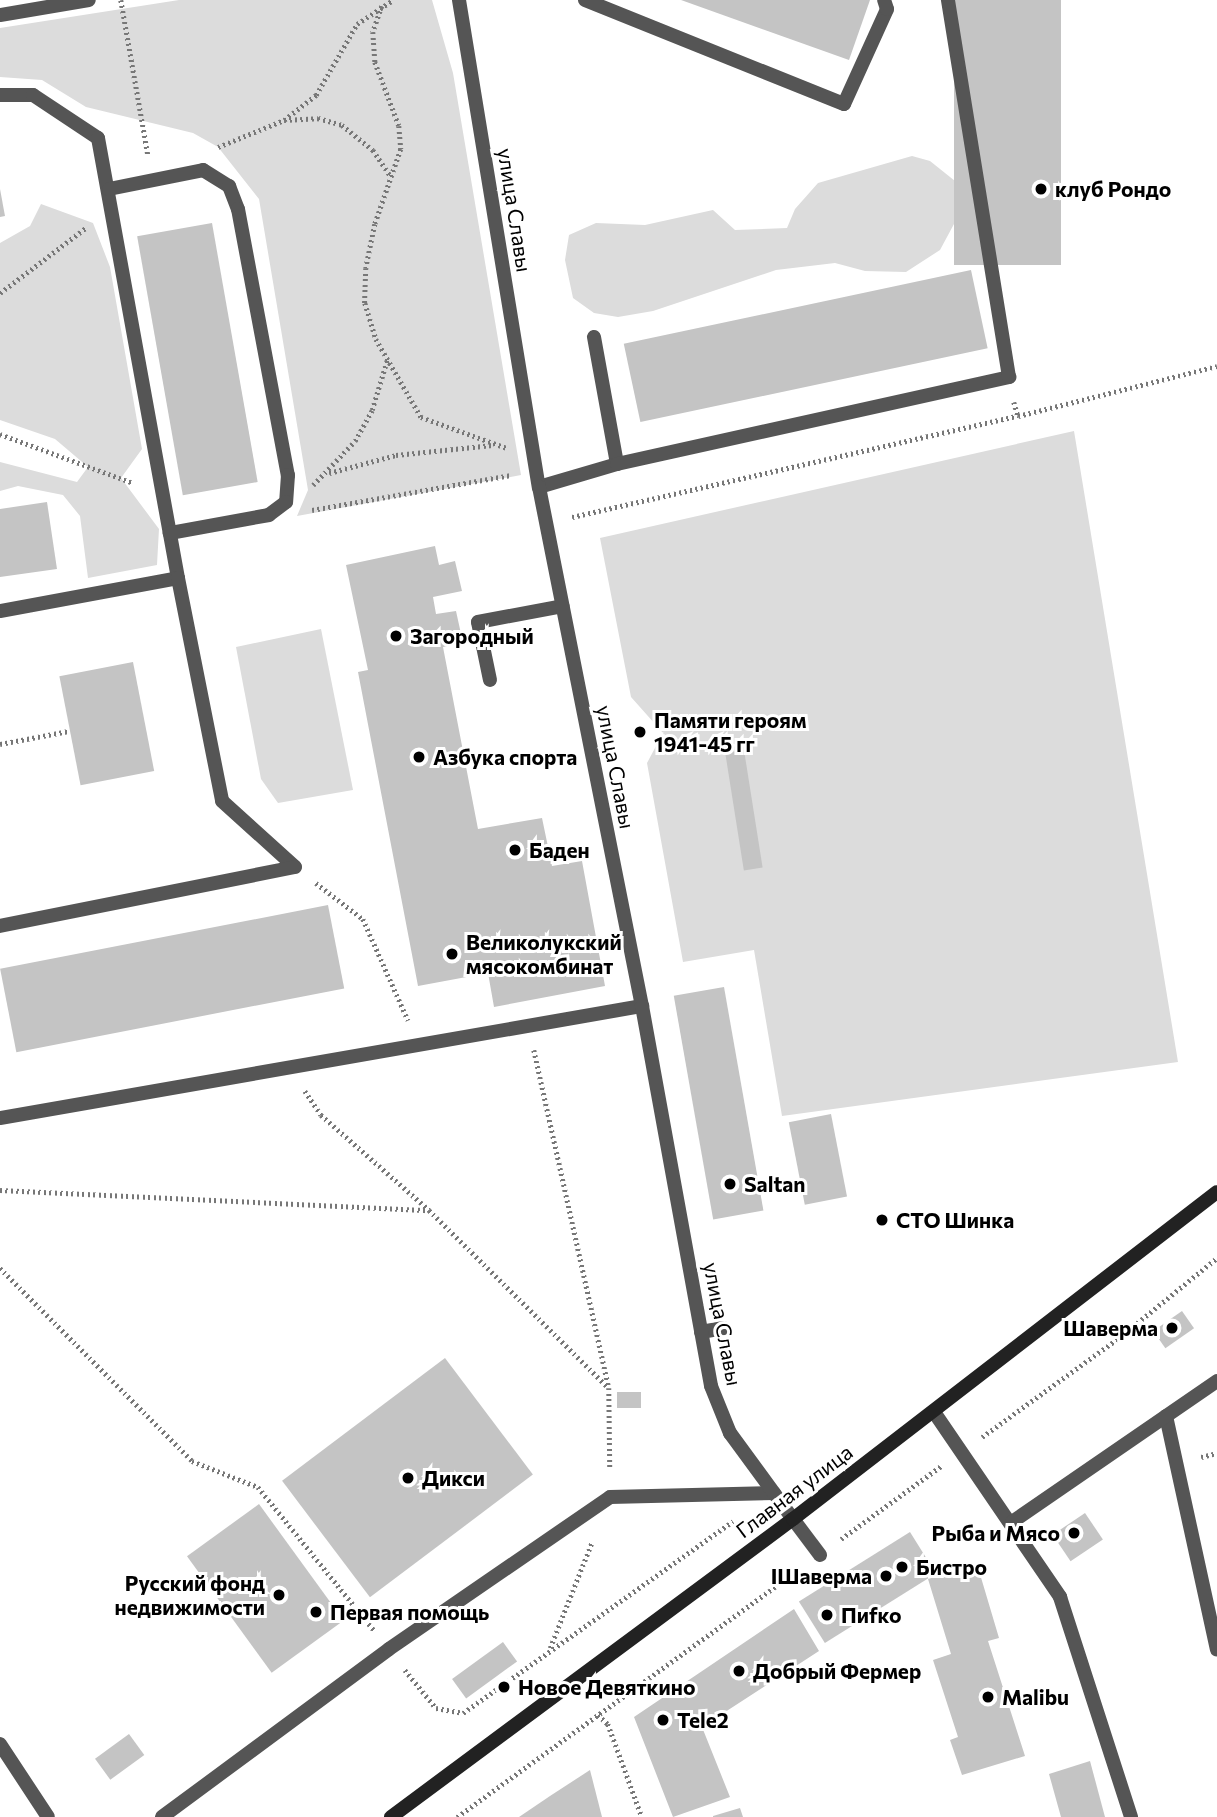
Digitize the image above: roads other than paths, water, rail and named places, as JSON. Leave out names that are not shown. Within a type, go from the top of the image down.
[{"type":"main road","name":"Главная улица","points":[[391,1817],[793,1519],[1217,1192]]},
{"type":"street","points":[[0,15],[89,0]]},
{"type":"street","name":"улица Славы","points":[[458,0],[539,487],[642,1006],[711,1386],[730,1433],[820,1555]]},
{"type":"street","points":[[586,0],[844,104],[887,9],[884,0]]},
{"type":"street","points":[[539,487],[617,464],[1009,377],[948,0]]},
{"type":"street","points":[[0,95],[33,95],[97,138],[113,207],[178,578],[222,801],[295,867],[0,926]]},
{"type":"street","points":[[109,189],[203,170],[229,186],[238,209],[288,475],[286,502],[269,514],[170,533]]},
{"type":"street","points":[[594,337],[617,464]]},
{"type":"street","points":[[0,611],[178,578]]},
{"type":"street","points":[[490,680],[478,622],[563,606]]},
{"type":"street","points":[[0,1118],[642,1006]]},
{"type":"street","points":[[701,1332],[724,1328]]},
{"type":"street","points":[[1012,1522],[1217,1381]]},
{"type":"street","points":[[934,1412],[1012,1522],[1063,1605],[1130,1817]]},
{"type":"street","points":[[1166,1416],[1217,1650]]},
{"type":"street","points":[[162,1817],[389,1649],[610,1497],[774,1493]]},
{"type":"street","points":[[0,1744],[48,1817]]},
{"type":"place","name":"клуб Рондо","points":[[1041,189]]},
{"type":"place","name":"Загородный","points":[[396,636]]},
{"type":"place","name":"Памяти героям 1941-45 гг","points":[[640,732]]},
{"type":"place","name":"Азбука спорта","points":[[419,757]]},
{"type":"place","name":"Баден","points":[[515,850]]},
{"type":"place","name":"Великолукский мясокомбинат","points":[[452,954]]},
{"type":"place","name":"Saltan","points":[[730,1184]]},
{"type":"place","name":"СТО Шинка","points":[[882,1220]]},
{"type":"place","name":"Шаверма","points":[[1172,1328]]},
{"type":"place","name":"Дикси","points":[[408,1478]]},
{"type":"place","name":"Рыба и Мясо","points":[[1074,1533]]},
{"type":"place","name":"Бистро","points":[[902,1567]]},
{"type":"place","name":"IШаверма","points":[[886,1576]]},
{"type":"place","name":"Русский фонд недвижимости","points":[[279,1595]]},
{"type":"place","name":"Первая помощь","points":[[316,1612]]},
{"type":"place","name":"Пиfко","points":[[827,1615]]},
{"type":"place","name":"Добрый Фермер","points":[[739,1671]]},
{"type":"place","name":"Новое Девяткино","points":[[504,1687]]},
{"type":"place","name":"Malibu","points":[[988,1697]]},
{"type":"place","name":"Tele2","points":[[663,1720]]}]
